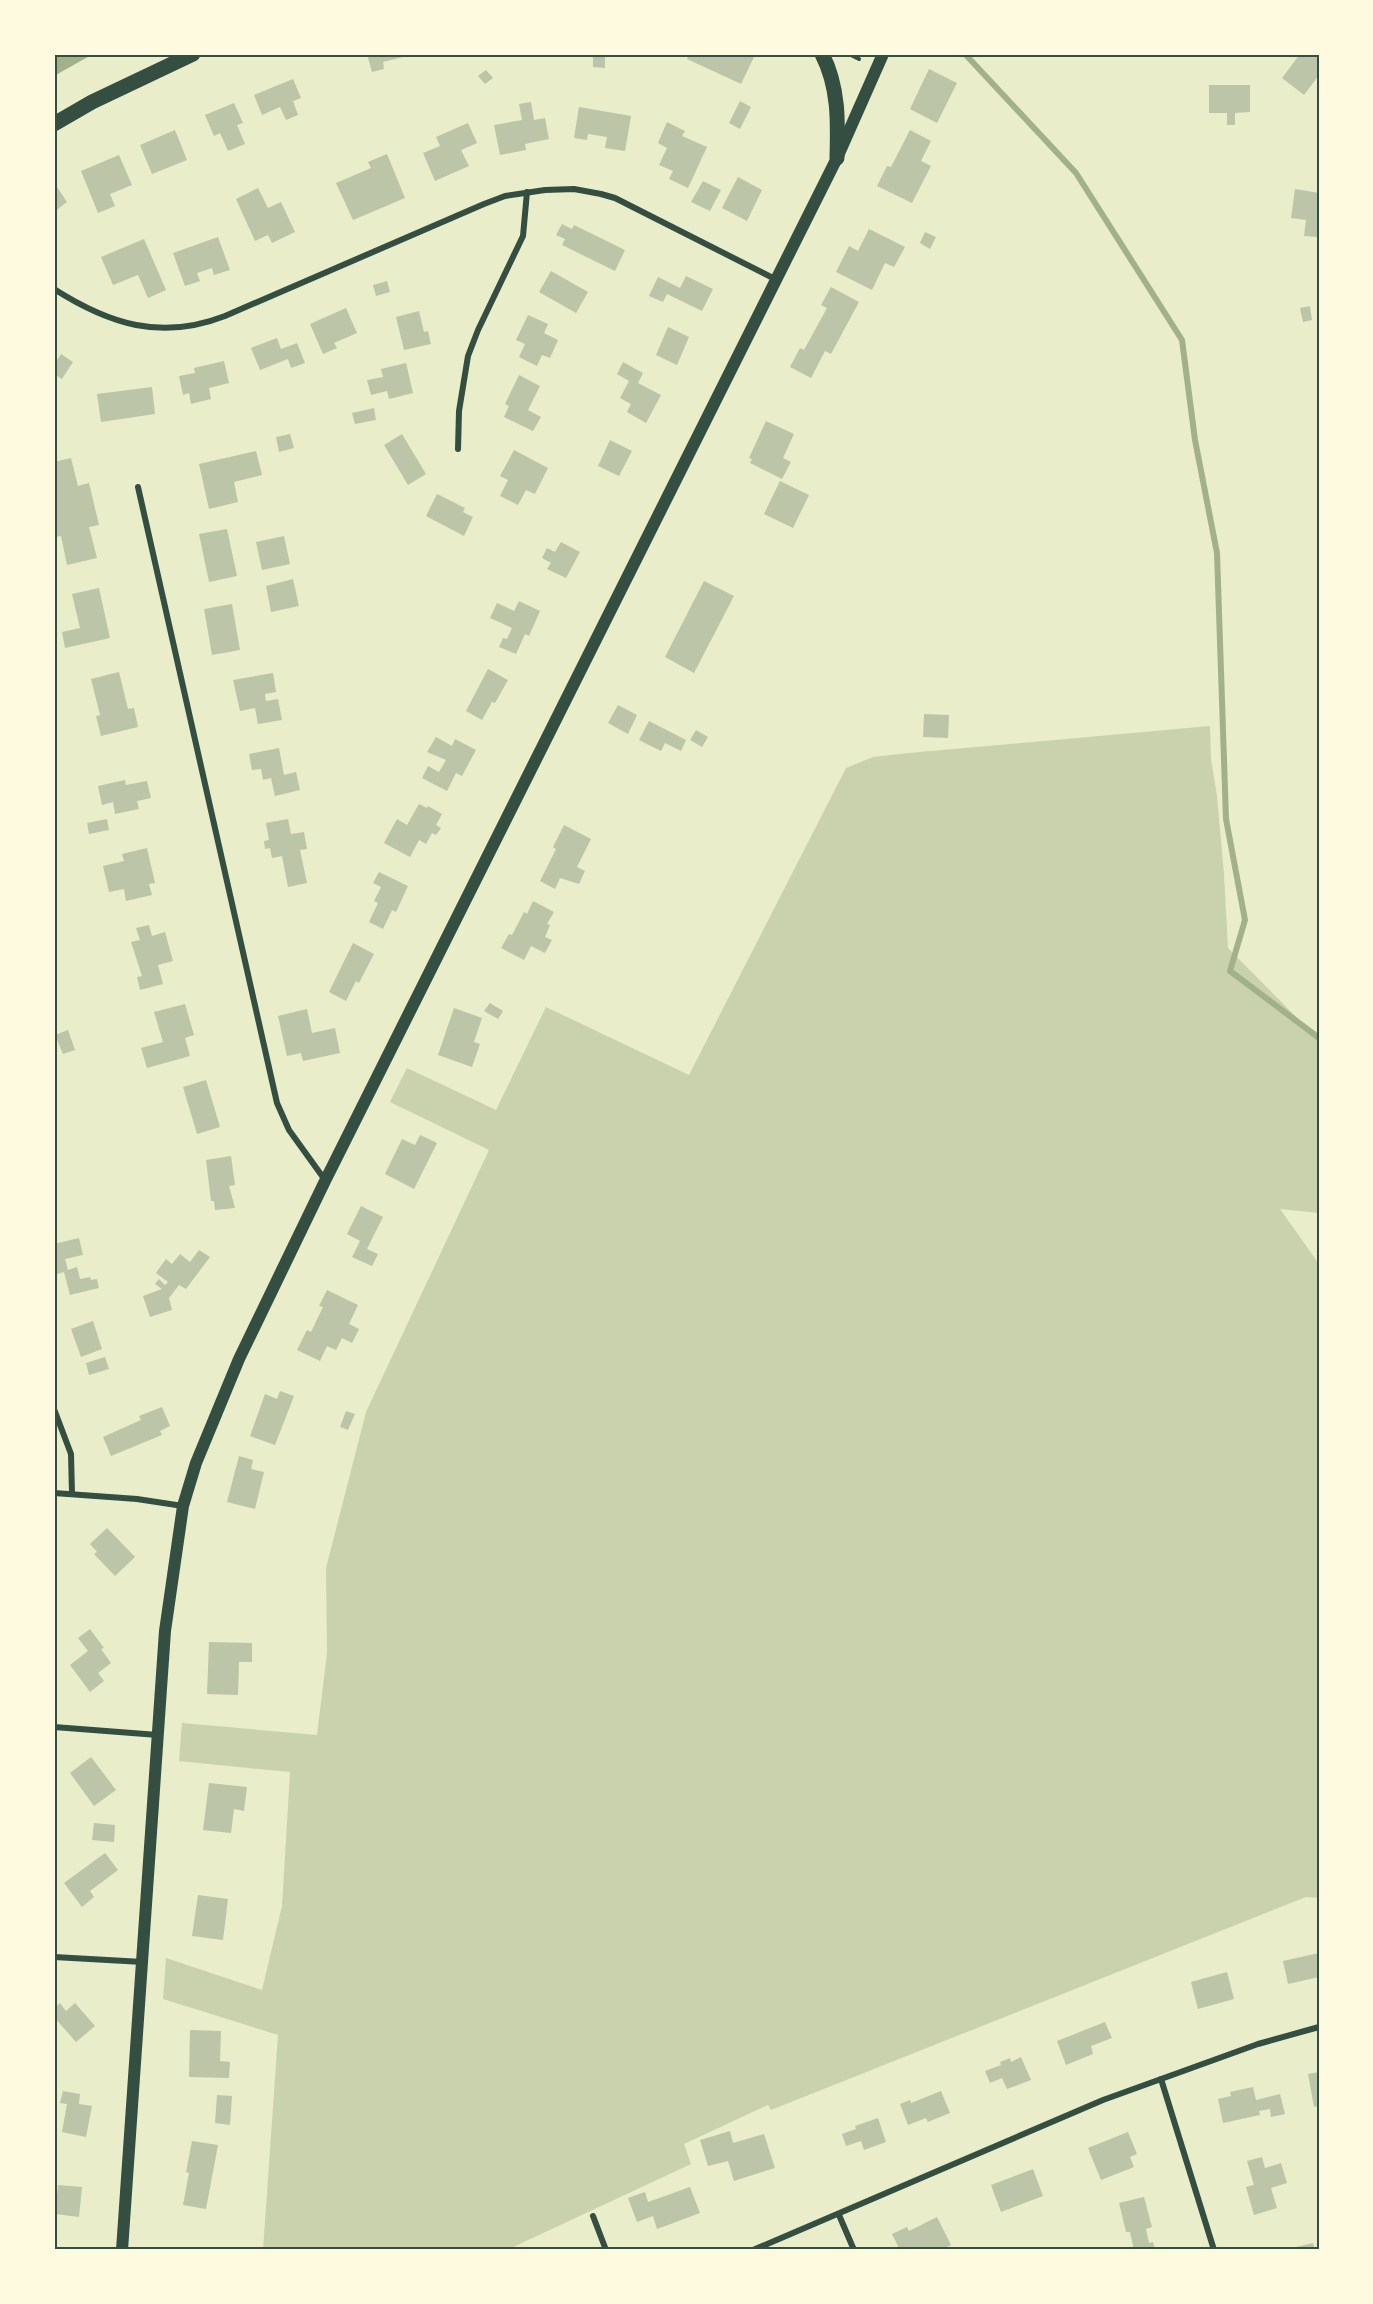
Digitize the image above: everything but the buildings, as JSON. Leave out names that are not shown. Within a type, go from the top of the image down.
[{"type":"main road","points":[[54,124],[92,102],[193,54]]},
{"type":"main road","points":[[822,54],[834,83],[837,103],[837,158]]},
{"type":"main road","points":[[122,2250],[165,1631],[183,1506],[196,1462],[238,1359],[837,158],[883,54]]},
{"type":"street","points":[[54,289],[100,315],[129,324],[167,328],[199,325],[225,316],[484,204],[527,192],[574,189],[615,198],[775,279]]},
{"type":"street","points":[[458,448],[459,411],[468,356],[522,236],[527,192]]},
{"type":"street","points":[[138,487],[277,1103],[289,1130],[325,1181]]},
{"type":"street","points":[[54,1409],[71,1454],[72,1494]]},
{"type":"street","points":[[54,1493],[137,1499],[183,1506]]},
{"type":"street","points":[[54,1728],[158,1735]]},
{"type":"street","points":[[54,1957],[143,1962]]},
{"type":"street","points":[[753,2250],[839,2215],[1039,2127],[1258,2044],[1319,2027]]},
{"type":"street","points":[[1161,2079],[1214,2250]]},
{"type":"street","points":[[839,2215],[854,2250]]},
{"type":"street","points":[[593,2216],[606,2250]]},
{"type":"path","points":[[849,54],[859,59]]},
{"type":"shaded area","points":[[54,54],[93,54],[54,76]]},
{"type":"shaded area","points":[[1210,726],[1211,759],[1217,796],[1224,874],[1228,948],[1319,1040],[1319,1213],[1280,1209],[1319,1264],[1319,1898],[1306,1897],[771,2110],[768,2105],[684,2144],[691,2164],[507,2250],[263,2250],[278,2035],[163,1999],[166,1958],[262,1990],[282,1906],[290,1772],[179,1761],[182,1723],[317,1735],[327,1653],[326,1568],[366,1412],[489,1150],[390,1102],[407,1068],[496,1110],[546,1007],[689,1075],[846,768],[873,757]]},
{"type":"waterway","points":[[965,54],[1076,173],[1182,340],[1195,440],[1217,553],[1226,819],[1245,920],[1230,971],[1319,1038]]}]
